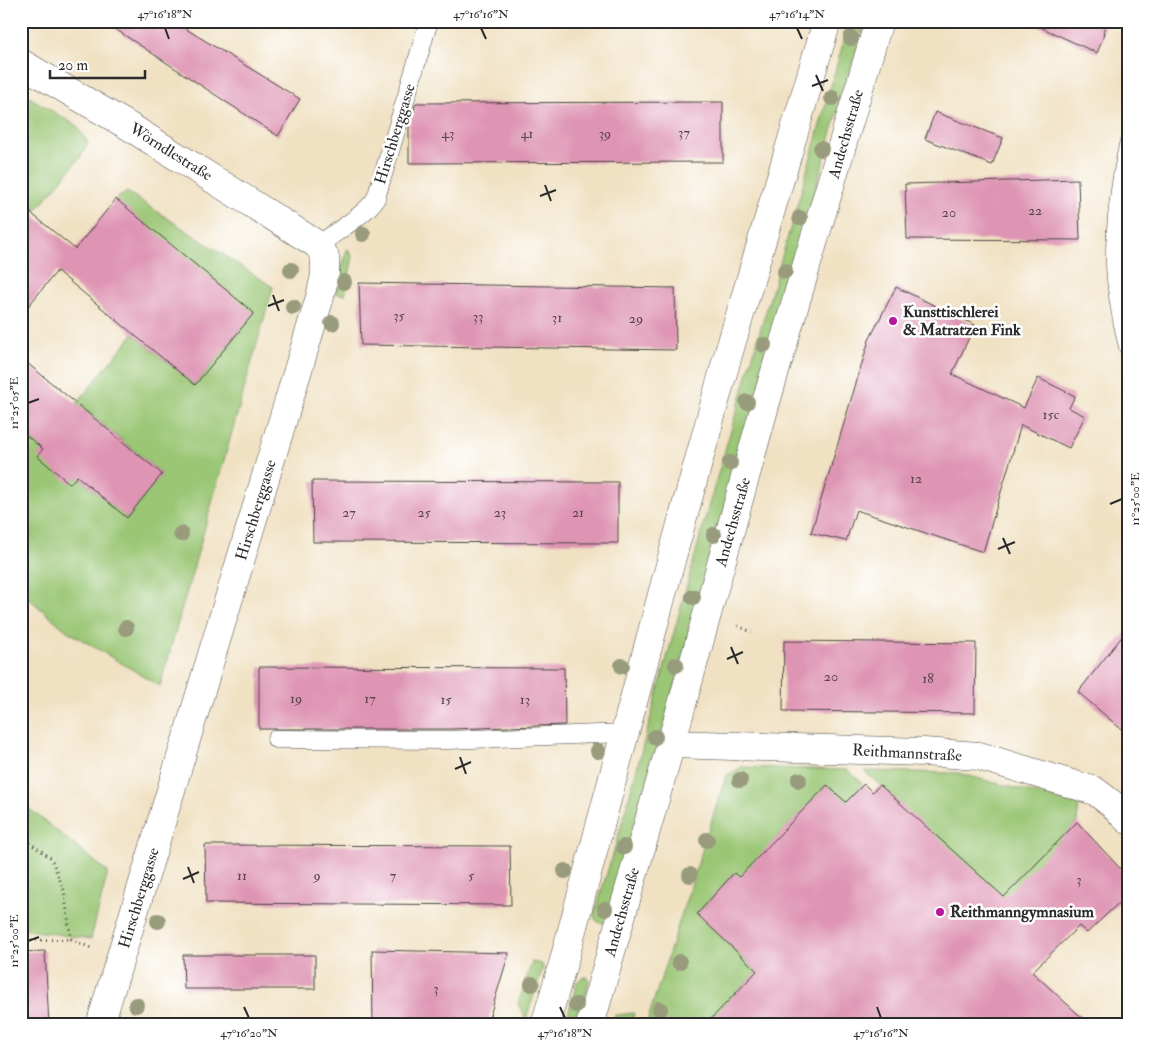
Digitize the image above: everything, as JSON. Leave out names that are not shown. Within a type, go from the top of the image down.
[{"type":"street","points":[[545,1025],[726,362],[827,21]]},
{"type":"street","name":"Andechsstraße","points":[[590,1025],[671,744],[766,402],[879,21]]},
{"type":"street","name":"Wörndlestraße","points":[[21,63],[130,127],[318,245]]},
{"type":"street","name":"Hirschberggasse","points":[[100,1025],[320,297],[325,275],[325,257],[318,245]]},
{"type":"street","name":"Reithmannstraße","points":[[671,744],[924,752],[979,756],[1095,791],[1128,820]]},
{"type":"street","points":[[564,960],[605,972]]},
{"type":"lane","name":"Hirschberggasse","points":[[318,245],[373,204],[376,198],[429,21]]},
{"type":"lane","points":[[1128,145],[1117,221],[1115,260],[1123,302],[1128,347]]},
{"type":"lane","points":[[276,738],[448,740],[625,733]]},
{"type":"path","points":[[738,626],[752,632]]},
{"type":"path","points":[[21,837],[51,858],[64,890],[71,934],[70,939],[21,940]]},
{"type":"green space","points":[[850,21],[865,21],[608,922],[599,922],[594,915],[618,837],[706,515]]},
{"type":"green space","points":[[21,92],[77,126],[88,143],[79,159],[33,214],[21,205]]},
{"type":"green space","points":[[127,192],[273,287],[160,686],[67,631],[21,592],[21,431],[43,449],[70,483],[77,476],[127,518],[162,474],[77,403],[133,334],[195,385],[240,331],[116,199]]},
{"type":"green space","points":[[348,249],[353,257],[345,295],[335,293]]},
{"type":"green space","points":[[742,767],[848,770],[863,784],[846,802],[827,785],[771,844],[785,920],[734,873],[697,914],[757,971],[705,1025],[646,1025],[726,776]]},
{"type":"green space","points":[[864,771],[958,773],[1079,805],[1077,822],[1009,903]]},
{"type":"green space","points":[[21,802],[108,872],[91,939],[21,929]]},
{"type":"green space","points":[[532,962],[542,964],[543,968],[526,1019],[518,1004]]},
{"type":"green space","points":[[587,977],[589,981],[579,1025],[565,1025],[577,982]]},
{"type":"green space","points":[[634,1013],[631,1025],[612,1025],[615,1015]]},
{"type":"building","points":[[103,21],[173,21],[300,99],[278,136]]},
{"type":"building","points":[[1027,21],[1105,21],[1103,38],[1097,53]]},
{"type":"building","points":[[723,102],[723,162],[409,163],[409,126],[416,103]]},
{"type":"building","points":[[935,112],[1003,138],[992,165],[925,139]]},
{"type":"building","points":[[1078,179],[1080,240],[907,239],[905,184]]},
{"type":"building","points":[[116,199],[254,313],[195,385],[57,271],[21,315],[21,205],[75,249]]},
{"type":"building","points":[[359,283],[675,288],[676,350],[361,345]]},
{"type":"building","points":[[896,287],[975,325],[952,374],[1024,408],[1038,378],[1075,396],[1069,408],[1085,416],[1069,448],[1021,425],[983,552],[856,510],[846,541],[811,533],[869,340]]},
{"type":"building","points":[[21,358],[162,474],[127,518],[77,476],[70,484],[37,456],[43,449],[21,431]]},
{"type":"building","points":[[312,481],[618,482],[618,543],[313,542]]},
{"type":"building","points":[[1128,629],[1128,735],[1078,692]]},
{"type":"building","points":[[784,641],[976,643],[975,713],[783,711]]},
{"type":"building","points":[[259,667],[564,668],[565,725],[450,729],[259,729]]},
{"type":"building","points":[[864,784],[872,792],[880,785],[1004,897],[1077,822],[1128,877],[1128,894],[1087,933],[1079,926],[1032,972],[1090,1025],[705,1025],[757,971],[697,914],[734,873],[739,877],[827,785],[846,802]]},
{"type":"building","points":[[205,845],[510,846],[511,905],[206,903]]},
{"type":"building","points":[[372,950],[509,953],[487,1025],[373,1025]]},
{"type":"building","points":[[45,951],[49,1025],[21,1025],[21,952]]},
{"type":"building","points":[[183,955],[315,955],[315,989],[184,989]]},
{"type":"place","name":"Kunsttischlerei & Matratzen Fink","points":[[893,321]]},
{"type":"place","name":"Reithmanngymnasium","points":[[940,912]]}]
